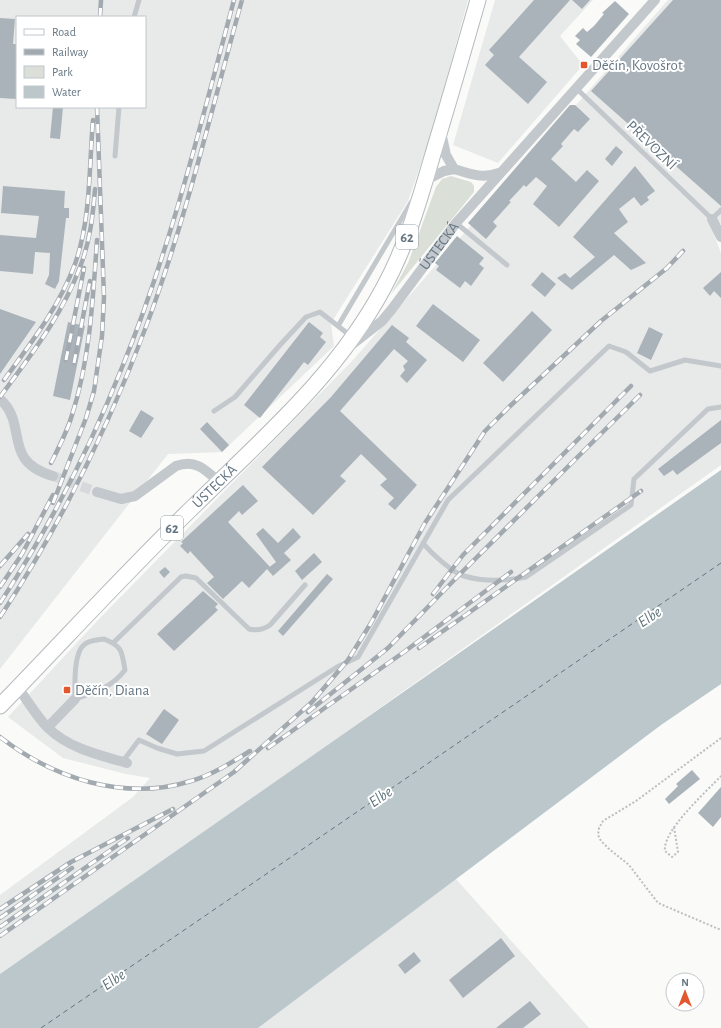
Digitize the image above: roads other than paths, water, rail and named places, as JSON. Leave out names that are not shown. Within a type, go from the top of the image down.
[{"type":"main road","name":"62","points":[[441,128],[478,0]]},
{"type":"main road","name":"ÚSTECKÁ","points":[[0,706],[95,606],[218,482],[296,408],[344,351],[364,321],[393,269],[407,236],[426,180],[441,128]]},
{"type":"street","name":"ÚSTECKÁ","points":[[344,351],[382,321],[456,223],[499,173],[655,0]]},
{"type":"street","points":[[441,128],[446,155],[454,169]]},
{"type":"street","points":[[426,180],[444,171],[454,169],[474,176],[489,176],[499,173]]},
{"type":"street","points":[[712,220],[721,238]]},
{"type":"street","points":[[0,398],[9,411],[20,451],[27,464],[41,473],[52,476]]},
{"type":"street","points":[[97,492],[121,499],[135,496],[176,466],[184,464],[196,464],[204,468],[218,482]]},
{"type":"street","points":[[18,688],[48,727],[74,746],[125,762]]},
{"type":"street","points":[[48,727],[75,699]]},
{"type":"lane","points":[[134,16],[139,0]]},
{"type":"lane","name":"PŘEVOZNÍ","points":[[575,88],[712,220]]},
{"type":"lane","points":[[114,156],[119,108]]},
{"type":"lane","points":[[338,326],[426,180]]},
{"type":"lane","points":[[712,220],[721,210]]},
{"type":"lane","points":[[456,223],[507,265]]},
{"type":"lane","points":[[214,411],[235,397],[306,317],[320,312],[352,338]]},
{"type":"lane","points":[[125,762],[139,740],[157,748],[177,754],[204,751],[337,666],[358,658],[448,500],[609,346],[626,352],[650,371],[685,360],[721,366]]},
{"type":"lane","points":[[423,543],[439,560],[463,576],[506,581],[526,577],[631,505],[634,479],[708,409],[721,407]]},
{"type":"lane","points":[[113,643],[181,577],[186,576],[196,578],[249,629],[256,630],[264,629],[270,625],[305,585]]},
{"type":"lane","points":[[104,639],[116,644],[122,655],[125,670],[117,680],[107,687],[75,699],[79,651],[84,644],[92,640],[104,639]]},
{"type":"water","name":"Elbe","points":[[721,470],[721,684],[661,725],[258,1028],[0,1028],[0,974]]},
{"type":"tunnel","points":[[53,476],[97,492]]},
{"type":"railway","points":[[100,16],[101,0]]},
{"type":"railway","points":[[0,603],[18,575],[68,487],[97,427],[123,365],[171,230],[234,0]]},
{"type":"railway","points":[[0,617],[43,547],[82,475],[100,438],[147,324],[186,204],[242,0]]},
{"type":"railway","points":[[53,503],[86,418],[94,391],[102,336],[104,297],[97,108]]},
{"type":"railway","points":[[4,380],[53,310],[75,264],[87,211],[93,120]]},
{"type":"railway","points":[[0,397],[55,319],[73,285],[89,238],[95,189]]},
{"type":"railway","points":[[51,463],[70,421],[83,372],[90,328],[97,240]]},
{"type":"railway","points":[[0,936],[234,772],[312,702],[348,660],[371,623],[425,523],[485,431],[601,321],[667,268],[683,251]]},
{"type":"railway","points":[[66,360],[84,268]]},
{"type":"railway","points":[[74,363],[90,281]]},
{"type":"railway","points":[[433,594],[463,555],[631,386]]},
{"type":"railway","points":[[308,712],[388,648],[460,574],[640,395]]},
{"type":"railway","points":[[419,648],[641,491]]},
{"type":"railway","points":[[0,587],[22,554],[53,495]]},
{"type":"railway","points":[[0,566],[28,534]]},
{"type":"railway","points":[[268,748],[404,652],[511,572]]},
{"type":"railway","points":[[0,737],[21,752],[66,774],[90,782],[115,787],[140,789],[166,787],[191,781],[221,768],[250,751]]},
{"type":"railway","points":[[0,909],[71,862],[173,809]]},
{"type":"railway","points":[[0,927],[128,838]]},
{"type":"railway","points":[[0,918],[72,868]]},
{"type":"place","name":"Děčín, Kovošrot","points":[[584,65]]},
{"type":"place","name":"Děčín, Diana","points":[[67,690]]}]
